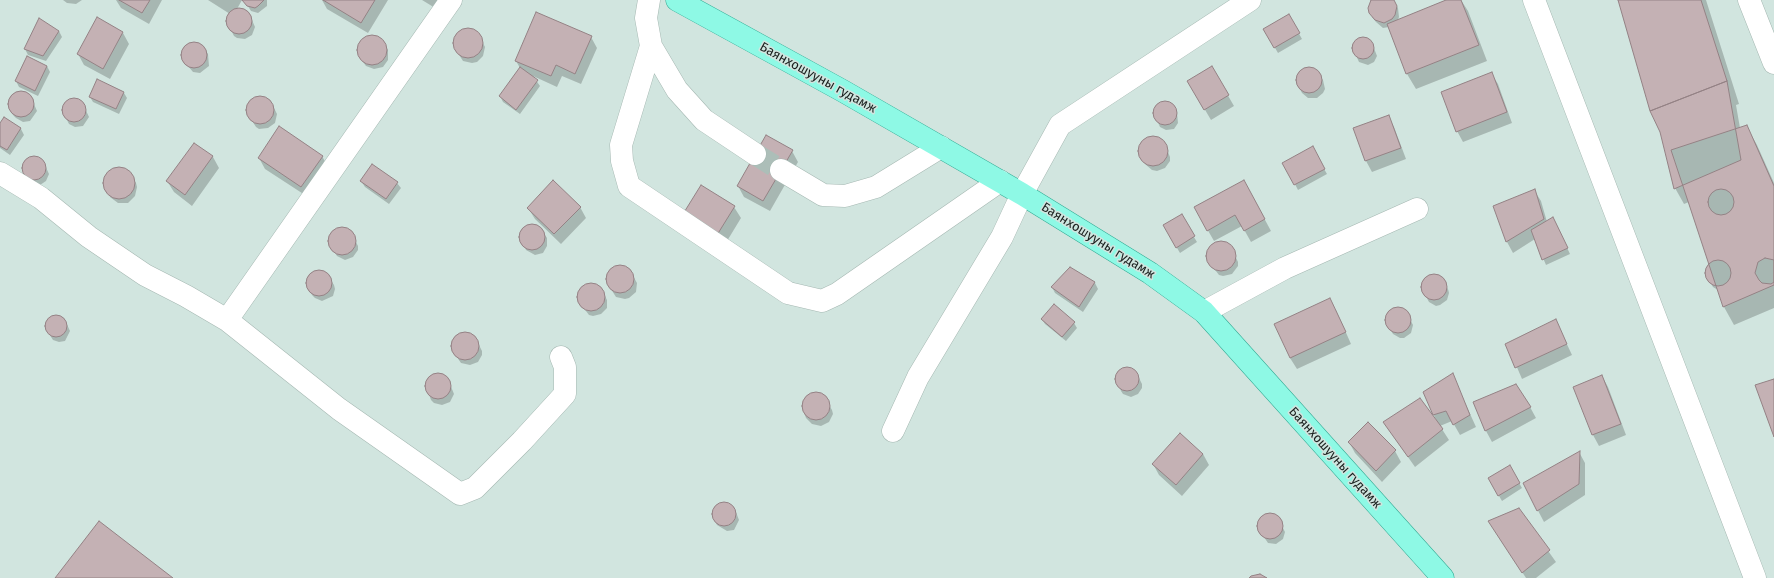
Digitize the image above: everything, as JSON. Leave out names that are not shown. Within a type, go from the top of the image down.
[{"type":"main road","name":"Баянхошууны гудамж","points":[[677,0],[843,91],[1022,194],[1150,273],[1204,312],[1443,578]]},
{"type":"street","points":[[227,320],[451,0]]},
{"type":"street","points":[[649,0],[646,18],[651,46],[677,90],[704,120],[755,154]]},
{"type":"street","points":[[893,432],[918,377],[1002,237],[1022,194],[1060,125],[1250,0]]},
{"type":"street","points":[[1534,0],[1755,578]]},
{"type":"street","points":[[1750,0],[1774,63]]},
{"type":"street","points":[[651,46],[621,145],[622,161],[629,186],[788,293],[822,301],[837,294],[1000,181]]},
{"type":"street","points":[[781,170],[823,195],[846,196],[876,187],[941,147]]},
{"type":"street","points":[[0,173],[41,198],[89,237],[145,275],[186,296],[227,320],[339,409],[460,494],[475,488],[522,441],[565,394],[564,367],[561,357]]},
{"type":"street","points":[[1204,312],[1285,268],[1417,210]]},
{"type":"building","points":[[119,0],[150,0],[142,13]]},
{"type":"building","points":[[242,0],[264,0],[255,8],[247,6]]},
{"type":"building","points":[[323,0],[375,0],[361,23]]},
{"type":"building","points":[[1371,0],[1394,0],[1397,6],[1395,15],[1392,19],[1384,23],[1375,20],[1369,13],[1368,8]]},
{"type":"building","points":[[1446,0],[1461,0],[1479,45],[1406,74],[1387,24]]},
{"type":"building","points":[[1618,0],[1701,0],[1727,81],[1650,111]]},
{"type":"building","points":[[239,8],[248,12],[252,21],[248,30],[239,34],[230,30],[226,21],[230,12]]},
{"type":"building","points":[[536,12],[592,36],[575,74],[556,65],[551,76],[515,61]]},
{"type":"building","points":[[1289,14],[1300,33],[1274,48],[1263,29]]},
{"type":"building","points":[[97,17],[123,32],[103,69],[77,54]]},
{"type":"building","points":[[39,18],[59,31],[43,56],[24,49]]},
{"type":"building","points":[[468,28],[479,32],[483,43],[479,54],[468,58],[457,54],[453,43],[457,32]]},
{"type":"building","points":[[372,35],[382,40],[387,50],[382,60],[372,65],[362,60],[357,50],[362,40]]},
{"type":"building","points":[[1363,37],[1371,40],[1374,48],[1371,56],[1363,59],[1355,56],[1352,48],[1355,40]]},
{"type":"building","points":[[194,42],[203,46],[207,55],[203,64],[194,68],[185,64],[181,55],[185,46]]},
{"type":"building","points":[[27,56],[47,66],[35,91],[15,81]]},
{"type":"building","points":[[1212,66],[1229,95],[1204,110],[1187,81]]},
{"type":"building","points":[[520,67],[538,80],[516,110],[499,96]]},
{"type":"building","points":[[1309,67],[1319,70],[1322,80],[1319,90],[1309,93],[1299,90],[1296,80],[1299,70]]},
{"type":"building","points":[[1492,72],[1507,112],[1456,132],[1441,92]]},
{"type":"building","points":[[97,79],[124,92],[116,109],[89,97]]},
{"type":"building","points":[[1727,81],[1741,160],[1674,189],[1660,132],[1650,111]]},
{"type":"building","points":[[21,91],[30,95],[34,104],[30,113],[21,117],[12,113],[8,104],[12,95]]},
{"type":"building","points":[[260,96],[270,100],[274,110],[270,120],[260,124],[250,120],[246,110],[250,100]]},
{"type":"building","points":[[74,98],[83,101],[86,110],[83,119],[74,122],[65,119],[62,110],[65,101]]},
{"type":"building","points":[[1165,101],[1170,102],[1176,108],[1176,118],[1170,124],[1165,125],[1160,124],[1154,118],[1153,113],[1154,108],[1160,102]]},
{"type":"building","points":[[1389,115],[1401,148],[1365,161],[1353,128]]},
{"type":"building","points":[[4,117],[21,128],[7,150],[0,146],[0,123]]},
{"type":"building","points":[[1747,125],[1774,186],[1774,285],[1723,307],[1671,150]]},
{"type":"building","points":[[279,126],[323,156],[301,187],[258,158]]},
{"type":"building","points":[[766,135],[793,150],[763,201],[737,186]]},
{"type":"building","points":[[1153,136],[1163,141],[1168,151],[1163,161],[1153,166],[1143,161],[1138,151],[1143,141]]},
{"type":"building","points":[[194,143],[213,156],[185,195],[166,181]]},
{"type":"building","points":[[1313,146],[1325,169],[1294,185],[1282,163]]},
{"type":"building","points":[[34,156],[39,157],[45,163],[45,173],[39,179],[34,180],[29,179],[23,173],[22,168],[23,163],[29,157]]},
{"type":"building","points":[[372,164],[398,182],[386,199],[360,181]]},
{"type":"building","points":[[119,167],[125,168],[132,174],[135,183],[134,189],[128,196],[119,199],[113,198],[106,192],[103,183],[104,177],[110,170]]},
{"type":"building","points":[[553,180],[581,207],[554,234],[527,208]]},
{"type":"building","points":[[1244,180],[1265,219],[1244,231],[1235,215],[1207,231],[1194,207]]},
{"type":"building","points":[[701,185],[735,206],[717,235],[683,214]]},
{"type":"building","points":[[1535,189],[1544,219],[1506,242],[1493,206]]},
{"type":"building","points":[[1721,189],[1730,193],[1734,202],[1730,211],[1721,215],[1712,211],[1708,202],[1712,193]]},
{"type":"building","points":[[1182,214],[1195,236],[1176,248],[1163,225]]},
{"type":"building","points":[[1553,217],[1568,248],[1542,260],[1531,230]]},
{"type":"building","points":[[532,224],[541,228],[545,237],[541,246],[532,250],[523,246],[519,237],[523,228]]},
{"type":"building","points":[[342,227],[352,231],[356,241],[352,251],[342,255],[332,251],[328,241],[332,231]]},
{"type":"building","points":[[1221,241],[1231,246],[1236,256],[1231,266],[1221,271],[1211,266],[1206,256],[1211,246]]},
{"type":"building","points":[[1765,258],[1774,260],[1774,282],[1771,284],[1762,283],[1755,273],[1758,262]]},
{"type":"building","points":[[1718,260],[1727,264],[1731,273],[1727,282],[1718,286],[1709,282],[1705,273],[1709,264]]},
{"type":"building","points":[[620,265],[630,269],[634,279],[630,289],[620,293],[610,289],[606,279],[610,269]]},
{"type":"building","points":[[1070,267],[1095,282],[1079,307],[1051,287]]},
{"type":"building","points":[[319,270],[328,274],[332,283],[328,292],[319,296],[310,292],[306,283],[310,274]]},
{"type":"building","points":[[1434,274],[1443,278],[1447,287],[1443,296],[1434,300],[1425,296],[1421,287],[1425,278]]},
{"type":"building","points":[[591,283],[601,287],[605,297],[601,307],[591,311],[581,307],[577,297],[581,287]]},
{"type":"building","points":[[1330,298],[1346,332],[1290,358],[1274,324]]},
{"type":"building","points":[[1054,304],[1075,322],[1062,337],[1041,319]]},
{"type":"building","points":[[1398,307],[1407,311],[1411,320],[1407,329],[1398,333],[1389,329],[1385,320],[1389,311]]},
{"type":"building","points":[[52,315],[60,315],[67,322],[67,330],[60,337],[52,337],[45,330],[45,322]]},
{"type":"building","points":[[1556,319],[1567,344],[1515,368],[1505,344]]},
{"type":"building","points":[[465,332],[475,336],[479,346],[475,356],[465,360],[455,356],[451,346],[455,336]]},
{"type":"building","points":[[1127,367],[1136,370],[1139,379],[1136,388],[1127,391],[1118,388],[1115,379],[1118,370]]},
{"type":"building","points":[[438,373],[447,377],[451,386],[447,395],[438,399],[429,395],[425,386],[429,377]]},
{"type":"building","points":[[1453,373],[1470,415],[1453,425],[1446,411],[1433,415],[1423,392]]},
{"type":"building","points":[[1602,375],[1621,424],[1592,435],[1573,387]]},
{"type":"building","points":[[1774,379],[1774,437],[1755,385]]},
{"type":"building","points":[[1516,384],[1531,407],[1485,431],[1473,402]]},
{"type":"building","points":[[816,392],[826,396],[830,406],[826,416],[816,420],[806,416],[802,406],[806,396]]},
{"type":"building","points":[[1420,398],[1443,429],[1408,457],[1383,422]]},
{"type":"building","points":[[1368,422],[1396,450],[1376,471],[1348,442]]},
{"type":"building","points":[[1180,433],[1203,454],[1176,485],[1152,464]]},
{"type":"building","points":[[1580,451],[1579,484],[1537,511],[1523,483]]},
{"type":"building","points":[[1510,465],[1520,483],[1498,496],[1488,478]]},
{"type":"building","points":[[719,502],[729,502],[736,509],[736,519],[729,526],[719,526],[712,519],[712,509]]},
{"type":"building","points":[[1519,508],[1550,550],[1522,573],[1488,521]]},
{"type":"building","points":[[1270,513],[1279,517],[1283,526],[1279,535],[1270,539],[1261,535],[1257,526],[1261,517]]},
{"type":"building","points":[[99,521],[173,578],[55,578]]},
{"type":"building","points":[[1260,574],[1267,578],[1249,578],[1251,576]]},
{"type":"tunnel","points":[[755,154],[781,170]]}]
